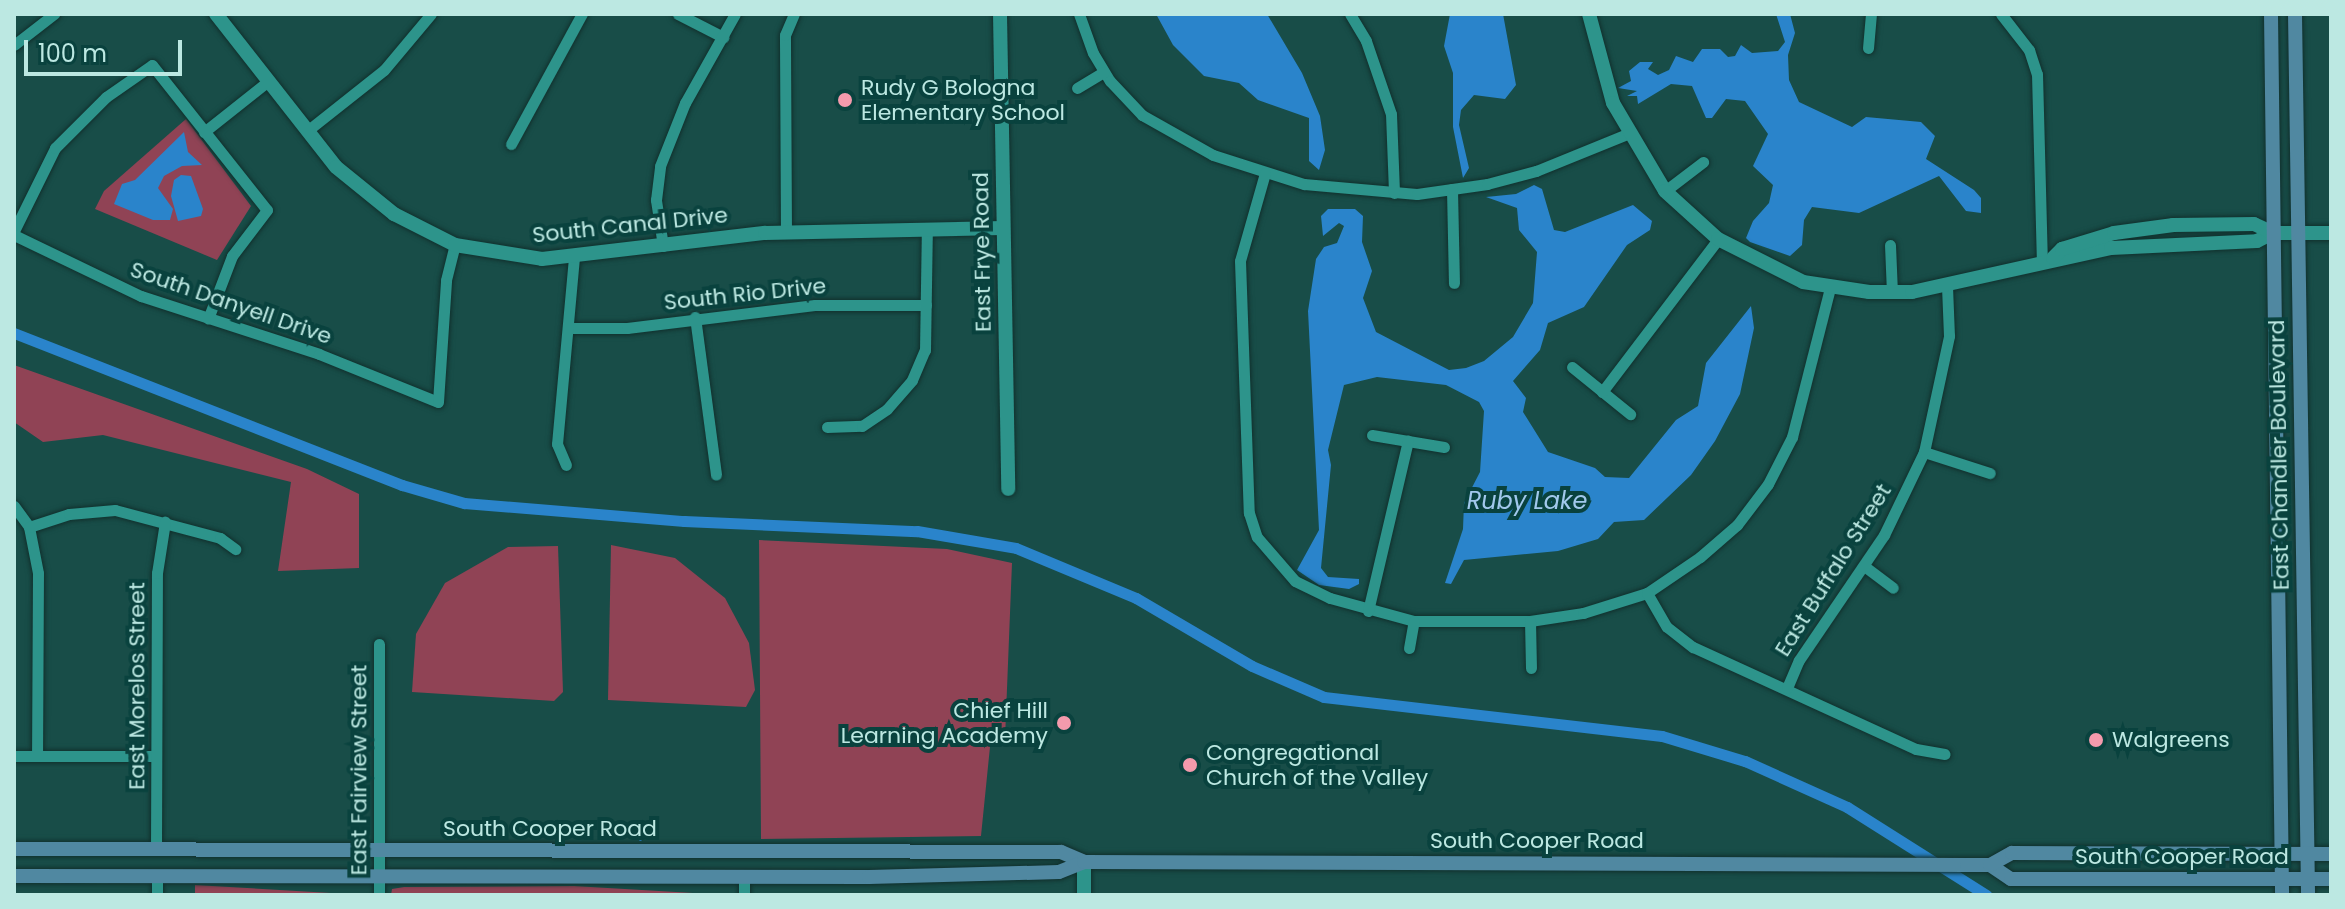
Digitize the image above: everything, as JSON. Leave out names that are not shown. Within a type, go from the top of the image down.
[{"type":"main road","name":"East Chandler Boulevard","points":[[2271,14],[2302,562],[2308,895]]},
{"type":"main road","name":"East Chandler Boulevard","points":[[2282,895],[2278,563],[2285,233],[2295,14]]},
{"type":"main road","points":[[2278,563],[2302,562]]},
{"type":"main road","name":"South Cooper Road","points":[[14,849],[1061,852],[1084,862]]},
{"type":"main road","points":[[744,852],[744,877]]},
{"type":"main road","points":[[996,852],[997,874]]},
{"type":"main road","name":"South Cooper Road","points":[[14,876],[744,877],[997,874],[1059,872],[1084,862],[1910,866],[1990,865],[2012,853],[2331,854]]},
{"type":"main road","name":"South Cooper Road","points":[[1990,865],[2011,879],[2331,879]]},
{"type":"street","points":[[14,45],[54,14]]},
{"type":"street","points":[[307,131],[384,70],[431,14]]},
{"type":"street","points":[[511,144],[582,14]]},
{"type":"street","points":[[678,14],[723,37]]},
{"type":"street","points":[[663,246],[656,200],[660,166],[685,103],[735,14]]},
{"type":"street","points":[[786,233],[784,43],[794,14]]},
{"type":"street","name":"East Frye Road","points":[[1000,14],[1008,489]]},
{"type":"street","points":[[1079,14],[1104,72],[1142,115],[1171,134],[1265,173],[1345,191],[1394,193],[1452,189],[1536,171],[1627,134]]},
{"type":"street","points":[[1350,14],[1371,54],[1391,114],[1394,193]]},
{"type":"street","points":[[1589,14],[1607,85],[1627,134],[1665,191],[1718,239],[1781,274],[1830,288],[1892,293],[1947,287],[2048,260],[2151,243],[2257,241],[2285,233],[2331,233]]},
{"type":"street","points":[[1868,48],[1871,14]]},
{"type":"street","points":[[2001,14],[2029,50],[2037,74],[2048,260]]},
{"type":"street","name":"South Canal Drive","points":[[221,16],[267,82],[336,167],[374,200],[455,245],[526,258],[574,257],[786,233],[1003,228]]},
{"type":"street","points":[[14,233],[55,148],[106,97],[152,65],[267,210],[232,256],[208,319]]},
{"type":"street","points":[[1077,88],[1104,72]]},
{"type":"street","points":[[204,132],[267,82]]},
{"type":"street","points":[[1665,191],[1703,162]]},
{"type":"street","points":[[1265,173],[1240,261],[1249,513],[1257,537],[1295,581],[1368,611],[1414,621],[1530,621],[1583,613],[1647,593],[1737,525],[1768,484],[1792,437],[1807,390],[1830,288]]},
{"type":"street","points":[[1452,189],[1454,283]]},
{"type":"street","points":[[827,427],[862,426],[887,409],[912,380],[925,350],[927,229]]},
{"type":"street","name":"South Danyell Drive","points":[[14,233],[141,296],[319,354],[438,402],[446,280],[455,245]]},
{"type":"street","points":[[1602,392],[1718,239]]},
{"type":"street","points":[[1890,245],[1892,293]]},
{"type":"street","points":[[566,465],[557,444],[574,257]]},
{"type":"street","name":"East Buffalo Street","points":[[1787,688],[1799,660],[1864,566],[1924,452],[1949,336],[1947,287]]},
{"type":"street","name":"South Rio Drive","points":[[569,328],[627,328],[695,317],[815,305],[926,305]]},
{"type":"street","points":[[695,317],[716,475]]},
{"type":"street","points":[[1572,367],[1630,414]]},
{"type":"street","points":[[1372,435],[1444,447]]},
{"type":"street","points":[[1368,611],[1408,441]]},
{"type":"street","points":[[1924,452],[1990,473]]},
{"type":"street","points":[[14,506],[29,527],[38,573],[37,756]]},
{"type":"street","points":[[29,527],[69,514],[115,510],[220,538],[235,549]]},
{"type":"street","name":"East Morelos Street","points":[[156,850],[157,573],[165,522]]},
{"type":"street","points":[[1864,566],[1893,588]]},
{"type":"street","points":[[1647,593],[1667,627],[1693,647],[1916,749],[1945,754]]},
{"type":"street","points":[[1409,648],[1414,621]]},
{"type":"street","points":[[1530,621],[1531,668]]},
{"type":"street","name":"East Fairview Street","points":[[379,644],[379,895]]},
{"type":"street","points":[[14,756],[156,756]]},
{"type":"street","points":[[1084,862],[1084,895]]},
{"type":"street","points":[[157,876],[157,895]]},
{"type":"street","points":[[744,877],[744,895]]},
{"type":"shaded area","points":[[186,119],[251,206],[217,260],[95,209],[104,191]]},
{"type":"shaded area","points":[[14,365],[307,469],[359,494],[359,568],[278,571],[291,482],[103,435],[43,442],[14,422]]},
{"type":"shaded area","points":[[759,540],[947,549],[1012,563],[1005,739],[991,737],[981,836],[761,839]]},
{"type":"shaded area","points":[[611,545],[675,558],[725,598],[749,643],[755,690],[746,707],[608,700]]},
{"type":"shaded area","points":[[558,546],[563,692],[554,701],[412,692],[416,634],[445,583],[508,547]]},
{"type":"shaded area","points":[[195,885],[365,895],[195,895]]},
{"type":"shaded area","points":[[574,886],[727,895],[391,895],[392,889],[404,887]]},
{"type":"water","points":[[1156,14],[1267,14],[1302,73],[1320,116],[1325,150],[1319,170],[1309,161],[1309,118],[1258,100],[1239,83],[1204,76],[1173,45]]},
{"type":"water","points":[[1450,14],[1503,14],[1516,85],[1505,99],[1474,95],[1461,110],[1459,125],[1469,168],[1463,178],[1453,127],[1453,73],[1444,46]]},
{"type":"water","points":[[1776,14],[1790,14],[1795,33],[1788,55],[1789,80],[1799,102],[1852,127],[1866,117],[1921,122],[1935,136],[1926,159],[1974,190],[1981,198],[1981,213],[1966,211],[1939,176],[1859,213],[1812,207],[1804,220],[1802,245],[1790,256],[1750,242],[1746,238],[1753,221],[1769,203],[1773,185],[1753,166],[1768,134],[1745,101],[1726,99],[1712,118],[1706,118],[1692,86],[1671,84],[1638,104],[1637,96],[1627,96],[1637,91],[1618,88],[1631,81],[1629,71],[1640,62],[1653,62],[1648,69],[1658,75],[1669,70],[1676,56],[1693,62],[1702,49],[1720,49],[1728,57],[1735,56],[1741,45],[1752,53],[1778,51],[1785,42]]},
{"type":"water","points":[[184,132],[188,152],[202,165],[182,166],[164,176],[158,188],[173,209],[170,220],[153,220],[114,204],[122,184],[135,180]]},
{"type":"water","points":[[181,175],[191,176],[203,209],[201,216],[178,221],[171,196],[174,180]]},
{"type":"water","name":"Ruby Lake","points":[[1534,185],[1542,189],[1554,230],[1565,232],[1633,205],[1652,221],[1650,230],[1627,245],[1584,307],[1548,323],[1540,350],[1513,381],[1526,398],[1523,412],[1548,452],[1595,468],[1605,477],[1629,478],[1676,420],[1698,406],[1706,363],[1751,306],[1754,328],[1740,394],[1715,441],[1691,475],[1644,520],[1614,522],[1598,539],[1558,551],[1464,560],[1451,584],[1445,583],[1463,529],[1464,503],[1480,472],[1484,411],[1479,402],[1446,385],[1377,377],[1344,385],[1328,450],[1331,465],[1321,568],[1328,577],[1359,579],[1359,584],[1349,589],[1319,585],[1297,570],[1319,530],[1308,311],[1316,259],[1324,247],[1337,243],[1344,226],[1339,223],[1323,236],[1321,216],[1328,209],[1355,209],[1363,216],[1362,242],[1372,271],[1363,298],[1376,332],[1449,370],[1466,368],[1484,361],[1513,337],[1533,303],[1537,252],[1519,230],[1517,208],[1486,197],[1516,194]]},
{"type":"waterway","points":[[14,333],[402,485],[464,503],[684,521],[917,531],[1016,548],[1136,598],[1252,666],[1324,697],[1662,736],[1745,761],[1847,807],[1986,895]]},
{"type":"waterway","points":[[640,824],[640,839]]},
{"type":"place","name":"Rudy G Bologna Elementary School","points":[[845,100]]},
{"type":"place","name":"Chief Hill Learning Academy","points":[[1064,723]]},
{"type":"place","name":"Walgreens","points":[[2096,740]]},
{"type":"place","name":"Congregational Church of the Valley","points":[[1190,765]]}]
